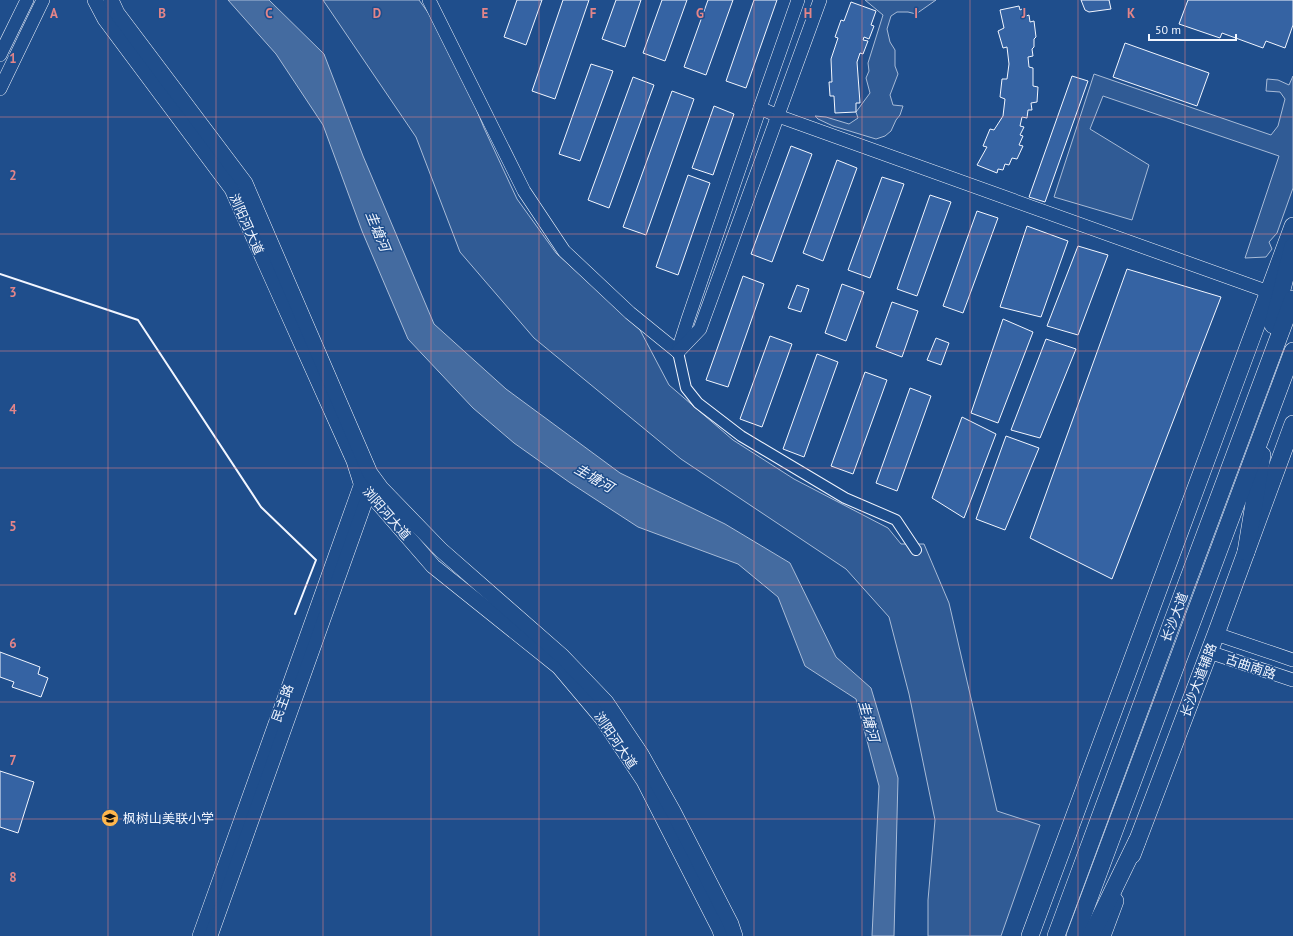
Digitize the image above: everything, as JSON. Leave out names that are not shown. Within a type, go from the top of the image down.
[{"type":"main road","name":"浏阳河大道","points":[[95,0],[105,19],[232,189],[354,461],[433,566],[559,667],[602,718],[644,781],[722,936]]},
{"type":"main road","name":"浏阳河大道","points":[[111,0],[116,13],[245,183],[371,484],[440,550],[562,656],[606,702],[641,754],[673,811],[731,924],[735,936]]},
{"type":"main road","points":[[1030,936],[1293,226]]},
{"type":"main road","points":[[1253,406],[1293,246]]},
{"type":"main road","name":"长沙大道","points":[[1056,933],[1293,299]]},
{"type":"main road","name":"长沙大道","points":[[1075,936],[1293,351]]},
{"type":"main road","points":[[1246,552],[1270,413]]},
{"type":"main road","name":"长沙大道辅路","points":[[1102,936],[1216,634],[1293,424]]},
{"type":"main road","points":[[1091,936],[1137,841]]},
{"type":"street","points":[[0,55],[27,0]]},
{"type":"street","points":[[0,89],[43,0]]},
{"type":"street","points":[[798,0],[690,312],[678,352],[686,388],[698,403],[741,436],[845,498],[896,520],[916,550]]},
{"type":"street","points":[[678,352],[700,329],[820,0]]},
{"type":"street","points":[[432,1],[524,191],[564,251],[630,313],[678,352]]},
{"type":"street","points":[[760,108],[778,116],[1269,292]]},
{"type":"street","name":"民主路","points":[[199,936],[371,484]]},
{"type":"street","name":"民主路","points":[[211,936],[371,484]]},
{"type":"street","name":"古曲南路","points":[[1216,634],[1293,660]]},
{"type":"street","name":"古曲南路","points":[[1209,652],[1293,680]]},
{"type":"shaded area","points":[[323,0],[419,0],[432,18],[462,74],[484,128],[517,199],[556,253],[640,330],[669,385],[733,440],[794,479],[888,528],[901,544],[924,544],[949,603],[997,811],[1040,825],[1001,936],[928,936],[928,900],[935,820],[909,694],[889,617],[846,569],[681,459],[534,338],[460,252],[416,137]]},
{"type":"shaded area","points":[[865,0],[936,0],[916,14],[897,12],[891,16],[887,29],[890,42],[895,50],[895,66],[898,74],[890,95],[893,105],[903,106],[891,131],[885,136],[876,139],[833,126],[815,116],[826,117],[849,124],[858,118],[856,112],[870,93],[866,78],[869,71],[868,63],[883,15]]},
{"type":"shaded area","points":[[1094,74],[1271,135],[1278,126],[1285,99],[1280,92],[1266,91],[1267,79],[1278,80],[1289,85],[1293,76],[1293,188],[1277,233],[1269,242],[1272,249],[1266,257],[1245,258],[1279,156],[1103,96],[1090,129],[1149,165],[1132,220],[1054,197]]},
{"type":"water","name":"圭塘河","points":[[228,0],[269,0],[324,54],[363,156],[434,324],[506,389],[620,473],[725,524],[790,563],[836,657],[871,688],[898,778],[894,936],[872,936],[879,786],[856,699],[805,666],[778,597],[738,564],[638,527],[569,482],[514,443],[473,408],[408,339],[362,231],[323,125],[276,54]]},
{"type":"building","points":[[517,0],[542,0],[526,45],[504,37]]},
{"type":"building","points":[[563,0],[589,0],[555,99],[532,91]]},
{"type":"building","points":[[616,0],[641,0],[625,47],[602,39]]},
{"type":"building","points":[[662,0],[687,0],[665,61],[643,53]]},
{"type":"building","points":[[708,0],[733,0],[706,75],[684,67]]},
{"type":"building","points":[[754,0],[777,0],[746,88],[726,81]]},
{"type":"building","points":[[1081,0],[1109,0],[1111,9],[1089,12],[1085,10]]},
{"type":"building","points":[[1188,0],[1293,0],[1293,25],[1285,48],[1266,41],[1263,48],[1222,33],[1220,38],[1179,24]]},
{"type":"building","points":[[851,2],[876,11],[871,25],[874,26],[869,39],[864,37],[863,40],[868,41],[863,54],[860,53],[857,62],[860,103],[856,103],[856,112],[835,113],[834,96],[830,96],[829,82],[832,82],[831,59],[838,38],[835,37],[841,20],[844,21]]},
{"type":"building","points":[[1019,6],[1020,10],[1024,8],[1026,16],[1029,15],[1030,22],[1034,21],[1036,37],[1034,39],[1034,47],[1032,49],[1033,56],[1028,57],[1029,67],[1033,68],[1033,86],[1038,87],[1037,102],[1031,103],[1032,110],[1028,110],[1027,118],[1022,117],[1020,126],[1024,127],[1020,135],[1023,136],[1019,145],[1023,146],[1017,159],[1012,158],[1009,165],[1005,164],[1003,170],[998,169],[997,173],[977,165],[987,147],[983,146],[990,129],[994,130],[1003,116],[1005,99],[1000,97],[1002,79],[1007,79],[1009,64],[1007,47],[1003,48],[998,31],[1004,28],[1000,10]]},
{"type":"building","points":[[1125,43],[1209,73],[1197,106],[1113,77]]},
{"type":"building","points":[[591,64],[613,71],[580,161],[559,154]]},
{"type":"building","points":[[1072,76],[1088,81],[1045,202],[1029,197]]},
{"type":"building","points":[[633,77],[654,85],[609,208],[588,200]]},
{"type":"building","points":[[672,91],[694,99],[646,235],[623,227]]},
{"type":"building","points":[[714,106],[734,114],[713,175],[692,168]]},
{"type":"building","points":[[791,146],[812,154],[772,262],[751,254]]},
{"type":"building","points":[[837,160],[857,168],[823,261],[803,253]]},
{"type":"building","points":[[688,175],[710,183],[678,275],[656,267]]},
{"type":"building","points":[[882,177],[904,184],[870,278],[848,270]]},
{"type":"building","points":[[930,195],[951,202],[917,296],[897,289]]},
{"type":"building","points":[[977,211],[998,218],[963,313],[943,306]]},
{"type":"building","points":[[1027,226],[1068,241],[1041,317],[1000,307]]},
{"type":"building","points":[[1078,246],[1108,255],[1078,335],[1047,326]]},
{"type":"building","points":[[1127,269],[1221,297],[1112,579],[1030,538]]},
{"type":"building","points":[[743,276],[764,284],[728,387],[706,380]]},
{"type":"building","points":[[842,284],[864,292],[846,341],[825,333]]},
{"type":"building","points":[[797,285],[809,289],[801,312],[788,308]]},
{"type":"building","points":[[892,302],[918,311],[902,357],[876,347]]},
{"type":"building","points":[[1003,319],[1033,332],[998,423],[971,413]]},
{"type":"building","points":[[770,336],[792,344],[762,427],[740,419]]},
{"type":"building","points":[[936,338],[949,343],[941,365],[927,360]]},
{"type":"building","points":[[1046,339],[1076,349],[1040,438],[1011,430]]},
{"type":"building","points":[[817,354],[838,362],[804,457],[783,449]]},
{"type":"building","points":[[865,372],[887,380],[853,474],[831,466]]},
{"type":"building","points":[[910,388],[931,396],[897,491],[876,483]]},
{"type":"building","points":[[962,417],[996,434],[964,518],[932,498]]},
{"type":"building","points":[[1006,436],[1039,448],[1005,530],[976,519]]},
{"type":"building","points":[[0,652],[40,667],[38,674],[48,678],[41,697],[12,687],[14,682],[0,677]]},
{"type":"building","points":[[0,771],[34,782],[18,833],[0,827]]},
{"type":"wall","points":[[0,274],[138,320],[261,507],[316,560],[295,614]]},
{"type":"place","name":"枫树山美联小学","points":[[110,818]]}]
